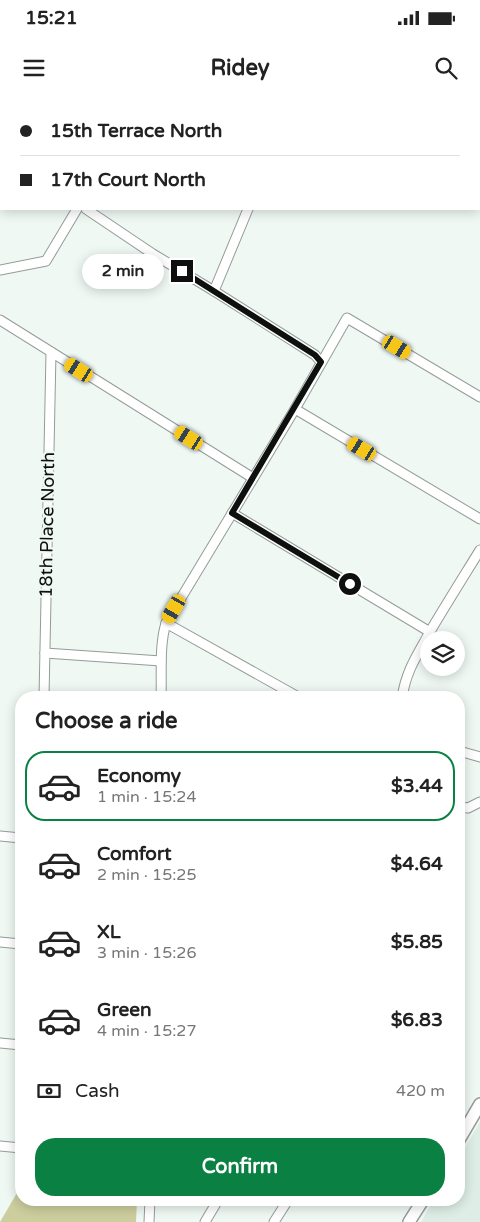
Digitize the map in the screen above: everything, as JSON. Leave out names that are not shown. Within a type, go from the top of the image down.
[{"type":"main road","points":[[465,1130],[480,1104]]},
{"type":"main road","points":[[409,1222],[419,1206]]},
{"type":"street","points":[[2,270],[46,261],[76,210]]},
{"type":"street","points":[[87,210],[153,254],[214,290],[315,355],[321,362]]},
{"type":"street","points":[[214,290],[248,210]]},
{"type":"street","points":[[161,691],[161,661],[166,623],[347,318],[480,397]]},
{"type":"street","points":[[0,320],[253,478]]},
{"type":"street","name":"18th Place North","points":[[44,691],[51,352]]},
{"type":"street","points":[[294,409],[480,519]]},
{"type":"street","points":[[232,513],[428,631]]},
{"type":"street","points":[[431,631],[480,550]]},
{"type":"street","points":[[166,623],[287,691]]},
{"type":"street","points":[[403,691],[407,673],[420,650]]},
{"type":"street","points":[[45,653],[161,661]]},
{"type":"street","points":[[465,753],[480,758]]},
{"type":"street","points":[[465,807],[468,808],[480,802]]},
{"type":"street","points":[[0,836],[15,837]]},
{"type":"street","points":[[0,942],[15,943]]},
{"type":"street","points":[[0,1043],[15,1044]]},
{"type":"street","points":[[0,1146],[15,1147]]},
{"type":"street","points":[[149,1222],[150,1206]]},
{"type":"street","points":[[205,1222],[214,1206]]},
{"type":"street","points":[[274,1222],[284,1206]]},
{"type":"shaded area","points":[[480,1122],[480,1222],[421,1222],[430,1206],[465,1206],[465,1148]]},
{"type":"green space","points":[[15,1196],[15,1206],[137,1206],[136,1222],[0,1222]]},
{"type":"route","points":[[182,271],[315,355],[321,362],[232,513],[350,584]]}]
